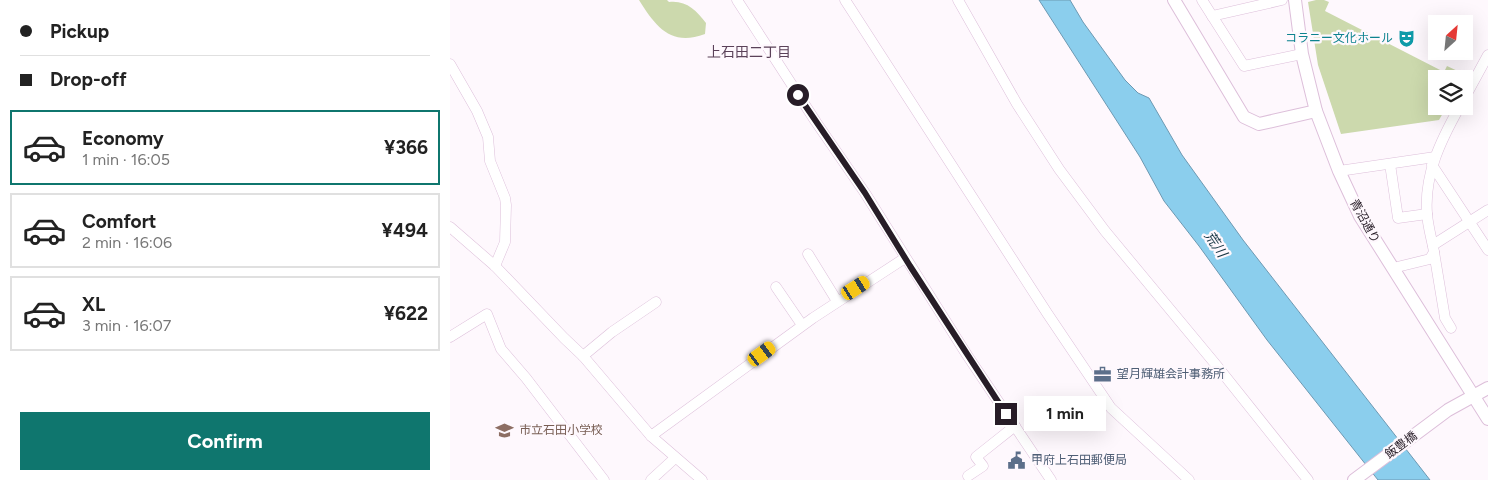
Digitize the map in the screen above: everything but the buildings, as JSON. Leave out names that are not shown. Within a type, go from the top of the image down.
[{"type":"street","points":[[737,0],[1051,480]]},
{"type":"street","points":[[845,0],[1047,313],[1112,408],[1189,480]]},
{"type":"street","points":[[958,0],[1017,104],[1059,169],[1105,231],[1217,366],[1308,480]]},
{"type":"street","points":[[1174,0],[1244,117],[1259,124],[1316,111]]},
{"type":"street","points":[[1202,0],[1244,66],[1302,54]]},
{"type":"street","points":[[1212,16],[1282,0]]},
{"type":"street","name":"青沼通り","points":[[1294,0],[1302,54],[1316,111],[1360,216],[1488,419]]},
{"type":"street","points":[[1473,86],[1485,69],[1488,55]]},
{"type":"street","points":[[450,64],[477,111],[488,137],[490,161],[505,198],[505,242],[495,266]]},
{"type":"street","points":[[1452,328],[1445,318],[1427,214],[1433,161],[1444,134],[1455,115]]},
{"type":"street","points":[[1340,171],[1390,164],[1433,161]]},
{"type":"street","points":[[1433,161],[1488,250]]},
{"type":"street","points":[[1390,164],[1398,218],[1427,214]]},
{"type":"street","points":[[1393,268],[1430,259],[1433,249],[1488,210]]},
{"type":"street","points":[[450,227],[495,266],[583,356],[651,436],[702,480]]},
{"type":"street","points":[[808,254],[837,301]]},
{"type":"street","points":[[651,436],[837,301],[905,258]]},
{"type":"street","points":[[776,287],[802,326]]},
{"type":"street","points":[[583,356],[612,332],[656,302]]},
{"type":"street","points":[[450,337],[487,314],[501,349],[526,378],[604,480]]},
{"type":"street","name":"飯豊橋","points":[[1354,480],[1448,410],[1488,388]]},
{"type":"street","points":[[968,476],[983,466],[976,457],[1015,426]]},
{"type":"street","points":[[651,480],[675,458]]},
{"type":"green space","points":[[639,0],[667,0],[669,2],[686,4],[706,23],[705,34],[683,38],[666,32],[652,19]]},
{"type":"green space","points":[[1324,0],[1329,2],[1325,11],[1440,70],[1428,70],[1428,115],[1442,115],[1439,120],[1341,134],[1318,65],[1308,2]]},
{"type":"green space","points":[[1447,66],[1456,70],[1445,70]]},
{"type":"water","name":"荒川","points":[[1039,0],[1070,0],[1083,22],[1125,80],[1138,93],[1149,98],[1182,155],[1243,240],[1430,480],[1378,480],[1267,340],[1164,201],[1140,157]]},
{"type":"place","name":"コラニー文化ホール","points":[[1407,38]]},
{"type":"place","name":"望月輝雄会計事務所","points":[[1103,374]]},
{"type":"place","name":"市立石田小学校","points":[[505,430]]},
{"type":"place","name":"甲府上石田郵便局","points":[[1017,460]]},
{"type":"district","name":"上石田二丁目","points":[[749,52]]},
{"type":"route","points":[[798,95],[865,193],[1006,414]]}]
